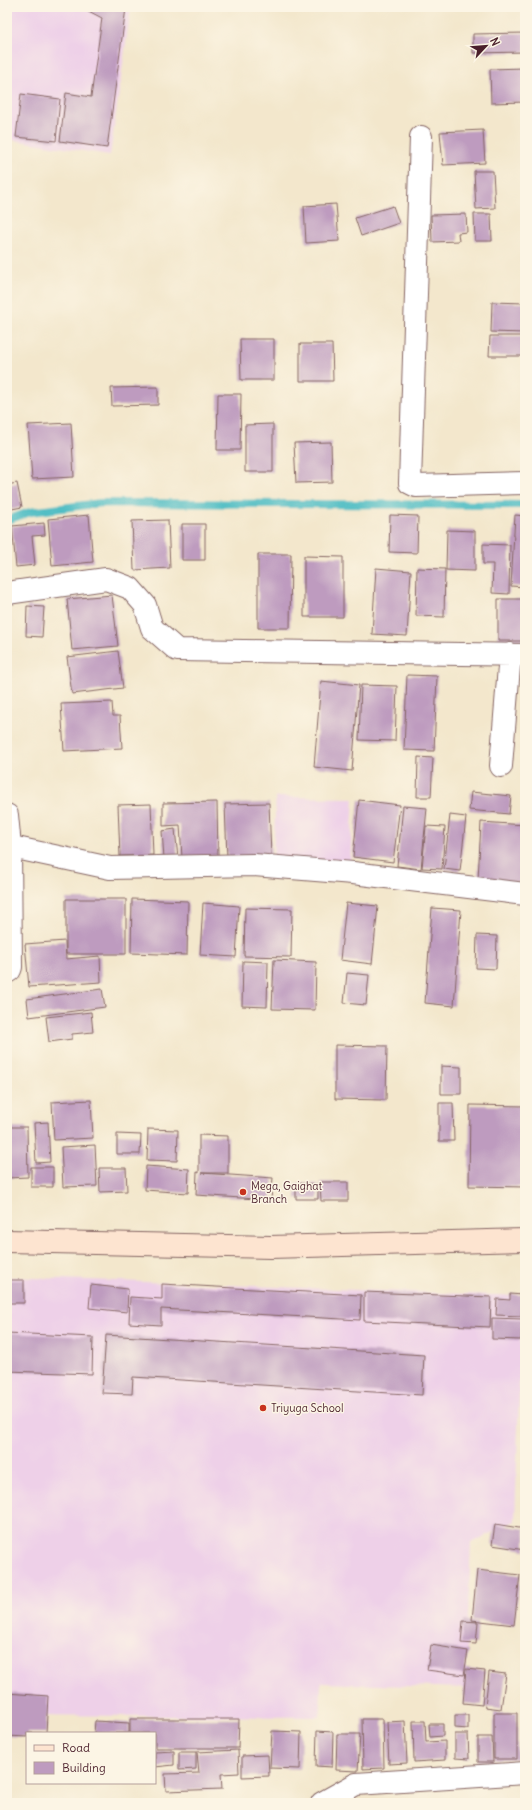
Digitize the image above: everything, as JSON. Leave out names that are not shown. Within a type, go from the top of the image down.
[{"type":"main road","points":[[7,1241],[270,1247],[525,1240]]},
{"type":"street","points":[[421,137],[410,483],[416,486],[525,483]]},
{"type":"street","points":[[7,593],[106,579],[130,588],[145,606],[152,628],[177,650],[518,654],[501,766]]},
{"type":"street","points":[[7,815],[11,967],[7,972]]},
{"type":"street","points":[[8,846],[110,868],[254,865],[353,873],[525,894]]},
{"type":"street","points":[[322,1803],[356,1784],[525,1773]]},
{"type":"shaded area","points":[[7,7],[131,7],[110,155],[7,139]]},
{"type":"shaded area","points":[[276,797],[354,798],[350,864],[273,858]]},
{"type":"shaded area","name":"Triyuga School","points":[[7,1277],[522,1296],[515,1521],[471,1543],[465,1688],[321,1683],[320,1717],[7,1715]]},
{"type":"building","points":[[81,7],[126,8],[107,148],[60,141],[66,93],[91,97],[102,18]]},
{"type":"building","points":[[525,33],[525,52],[473,53],[473,34]]},
{"type":"building","points":[[525,68],[525,102],[491,103],[490,69]]},
{"type":"building","points":[[21,94],[60,99],[56,141],[16,137]]},
{"type":"building","points":[[483,130],[485,163],[443,165],[440,132]]},
{"type":"building","points":[[474,171],[493,171],[495,208],[476,209]]},
{"type":"building","points":[[336,204],[339,241],[306,243],[304,206]]},
{"type":"building","points":[[393,206],[399,223],[361,236],[355,218]]},
{"type":"building","points":[[466,214],[467,232],[458,233],[459,241],[432,242],[431,215]]},
{"type":"building","points":[[474,214],[491,214],[492,241],[475,241]]},
{"type":"building","points":[[492,302],[525,303],[525,333],[491,332]]},
{"type":"building","points":[[490,336],[525,336],[525,356],[489,356]]},
{"type":"building","points":[[240,339],[274,339],[274,380],[241,380]]},
{"type":"building","points":[[300,344],[332,344],[333,381],[300,381]]},
{"type":"building","points":[[158,387],[158,405],[112,406],[111,388]]},
{"type":"building","points":[[218,394],[241,394],[240,450],[217,450]]},
{"type":"building","points":[[71,423],[74,477],[32,479],[28,425]]},
{"type":"building","points":[[273,424],[273,472],[245,472],[245,425]]},
{"type":"building","points":[[331,442],[332,482],[296,483],[294,443]]},
{"type":"building","points":[[17,483],[22,507],[7,510],[7,485]]},
{"type":"building","points":[[89,515],[93,562],[52,566],[48,519]]},
{"type":"building","points":[[390,515],[418,516],[417,553],[389,552]]},
{"type":"building","points":[[515,515],[525,516],[525,587],[511,586]]},
{"type":"building","points":[[168,520],[170,568],[134,570],[132,521]]},
{"type":"building","points":[[44,523],[45,535],[32,536],[35,565],[16,567],[12,526]]},
{"type":"building","points":[[182,524],[205,524],[205,560],[182,560]]},
{"type":"building","points":[[447,530],[475,531],[475,571],[446,570]]},
{"type":"building","points":[[483,544],[510,545],[509,594],[492,593],[493,564],[483,564]]},
{"type":"building","points":[[258,554],[291,554],[290,628],[258,628]]},
{"type":"building","points":[[304,556],[343,557],[343,617],[304,617]]},
{"type":"building","points":[[376,568],[411,571],[407,636],[372,634]]},
{"type":"building","points":[[417,568],[445,569],[444,617],[416,616]]},
{"type":"building","points":[[112,595],[118,646],[72,650],[67,599]]},
{"type":"building","points":[[498,599],[525,599],[525,641],[498,641]]},
{"type":"building","points":[[27,606],[44,607],[42,637],[26,636]]},
{"type":"building","points":[[118,651],[123,688],[72,694],[67,657]]},
{"type":"building","points":[[407,675],[437,676],[434,751],[404,750]]},
{"type":"building","points":[[321,681],[359,685],[352,771],[314,767]]},
{"type":"building","points":[[361,685],[397,686],[395,741],[359,740]]},
{"type":"building","points":[[112,702],[113,716],[120,716],[122,748],[64,751],[61,704]]},
{"type":"building","points":[[418,757],[433,758],[431,797],[417,797]]},
{"type":"building","points":[[471,792],[511,796],[509,814],[469,810]]},
{"type":"building","points":[[359,800],[400,805],[393,862],[353,857]]},
{"type":"building","points":[[217,802],[218,858],[182,858],[180,825],[163,826],[163,803]]},
{"type":"building","points":[[269,803],[271,857],[227,858],[225,804]]},
{"type":"building","points":[[151,804],[153,855],[120,856],[118,805]]},
{"type":"building","points":[[403,806],[427,808],[421,869],[397,866]]},
{"type":"building","points":[[450,815],[466,817],[460,871],[444,869]]},
{"type":"building","points":[[481,822],[525,825],[525,883],[478,880]]},
{"type":"building","points":[[426,826],[445,827],[442,869],[422,868]]},
{"type":"building","points":[[175,829],[178,858],[164,858],[162,831]]},
{"type":"building","points":[[66,899],[126,899],[126,954],[66,954]]},
{"type":"building","points":[[132,899],[188,901],[187,955],[131,953]]},
{"type":"building","points":[[203,903],[239,906],[236,957],[200,955]]},
{"type":"building","points":[[346,903],[378,906],[372,964],[340,960]]},
{"type":"building","points":[[245,908],[292,909],[291,957],[244,956]]},
{"type":"building","points":[[432,908],[461,910],[454,1006],[425,1003]]},
{"type":"building","points":[[477,935],[497,936],[496,969],[476,968]]},
{"type":"building","points":[[65,941],[66,959],[100,956],[101,982],[29,987],[25,944]]},
{"type":"building","points":[[274,960],[316,962],[315,1010],[272,1009]]},
{"type":"building","points":[[243,961],[268,962],[267,1007],[242,1006]]},
{"type":"building","points":[[347,973],[369,975],[366,1005],[344,1003]]},
{"type":"building","points":[[102,989],[105,1007],[29,1017],[27,999]]},
{"type":"building","points":[[91,1012],[93,1032],[72,1034],[72,1039],[49,1042],[46,1017]]},
{"type":"building","points":[[335,1045],[387,1046],[386,1100],[335,1099]]},
{"type":"building","points":[[441,1066],[461,1067],[461,1094],[441,1094]]},
{"type":"building","points":[[91,1100],[93,1138],[54,1140],[52,1102]]},
{"type":"building","points":[[439,1103],[453,1103],[454,1141],[439,1141]]},
{"type":"building","points":[[470,1105],[525,1106],[525,1187],[469,1186]]},
{"type":"building","points":[[48,1122],[50,1162],[36,1163],[34,1123]]},
{"type":"building","points":[[7,1127],[27,1127],[28,1177],[7,1178]]},
{"type":"building","points":[[148,1129],[178,1130],[177,1161],[147,1160]]},
{"type":"building","points":[[117,1134],[141,1135],[140,1154],[117,1154]]},
{"type":"building","points":[[199,1135],[228,1136],[228,1173],[202,1173],[273,1178],[271,1200],[196,1195],[197,1172],[199,1173]]},
{"type":"building","points":[[95,1145],[97,1186],[63,1187],[61,1147]]},
{"type":"building","points":[[146,1166],[189,1169],[188,1193],[145,1190]]},
{"type":"building","points":[[31,1167],[53,1167],[53,1187],[31,1187]]},
{"type":"building","points":[[99,1168],[126,1168],[127,1191],[100,1192]]},
{"type":"building","points":[[320,1182],[348,1182],[348,1201],[321,1201]]},
{"type":"building","points":[[296,1183],[318,1184],[318,1199],[296,1199]]},
{"type":"building","points":[[7,1280],[24,1280],[24,1303],[7,1303]]},
{"type":"building","points":[[162,1284],[361,1295],[360,1320],[161,1309],[161,1325],[129,1323],[130,1297],[162,1299]]},
{"type":"building","points":[[91,1285],[128,1289],[127,1312],[89,1308]]},
{"type":"building","points":[[364,1292],[491,1297],[490,1327],[364,1321]]},
{"type":"building","points":[[510,1294],[523,1295],[521,1316],[496,1315],[497,1299],[510,1300]]},
{"type":"building","points":[[492,1318],[522,1319],[521,1340],[492,1339]]},
{"type":"building","points":[[7,1333],[93,1337],[92,1374],[7,1371]]},
{"type":"building","points":[[106,1335],[424,1355],[422,1395],[133,1377],[132,1394],[102,1393]]},
{"type":"building","points":[[495,1524],[525,1529],[525,1550],[492,1545]]},
{"type":"building","points":[[477,1570],[520,1575],[514,1625],[472,1620]]},
{"type":"building","points":[[463,1621],[478,1622],[476,1644],[461,1643]]},
{"type":"building","points":[[431,1645],[468,1651],[464,1675],[427,1670]]},
{"type":"building","points":[[466,1669],[485,1671],[482,1705],[463,1703]]},
{"type":"building","points":[[489,1672],[506,1674],[501,1709],[485,1707]]},
{"type":"building","points":[[7,1693],[48,1696],[46,1732],[26,1732],[26,1737],[7,1736]]},
{"type":"building","points":[[494,1713],[517,1713],[517,1759],[494,1759]]},
{"type":"building","points":[[455,1715],[468,1715],[468,1729],[455,1728]]},
{"type":"building","points":[[130,1719],[239,1719],[238,1748],[156,1748],[156,1732],[130,1732]]},
{"type":"building","points":[[362,1719],[383,1719],[384,1768],[363,1769]]},
{"type":"building","points":[[95,1721],[129,1723],[129,1732],[94,1732]]},
{"type":"building","points":[[405,1721],[407,1763],[389,1764],[387,1722]]},
{"type":"building","points":[[413,1721],[425,1721],[426,1742],[445,1741],[445,1760],[414,1762]]},
{"type":"building","points":[[429,1724],[443,1724],[443,1736],[430,1737]]},
{"type":"building","points":[[272,1731],[301,1732],[300,1769],[270,1768]]},
{"type":"building","points":[[317,1731],[333,1732],[332,1767],[316,1766]]},
{"type":"building","points":[[337,1734],[360,1734],[358,1771],[336,1770]]},
{"type":"building","points":[[455,1734],[468,1734],[469,1759],[455,1758]]},
{"type":"building","points":[[478,1737],[492,1737],[493,1762],[478,1762]]},
{"type":"building","points":[[238,1750],[239,1773],[221,1774],[222,1789],[166,1791],[165,1774],[199,1773],[197,1752]]},
{"type":"building","points":[[174,1751],[174,1765],[156,1767],[156,1752]]},
{"type":"building","points":[[179,1752],[196,1752],[196,1769],[179,1770]]},
{"type":"building","points":[[268,1755],[269,1776],[242,1777],[242,1756]]},
{"type":"waterway","points":[[7,520],[30,512],[101,503],[525,505]]},
{"type":"place","name":"Mega, Gaighat Branch","points":[[243,1192]]},
{"type":"place","name":"Triyuga School","points":[[263,1408]]}]
